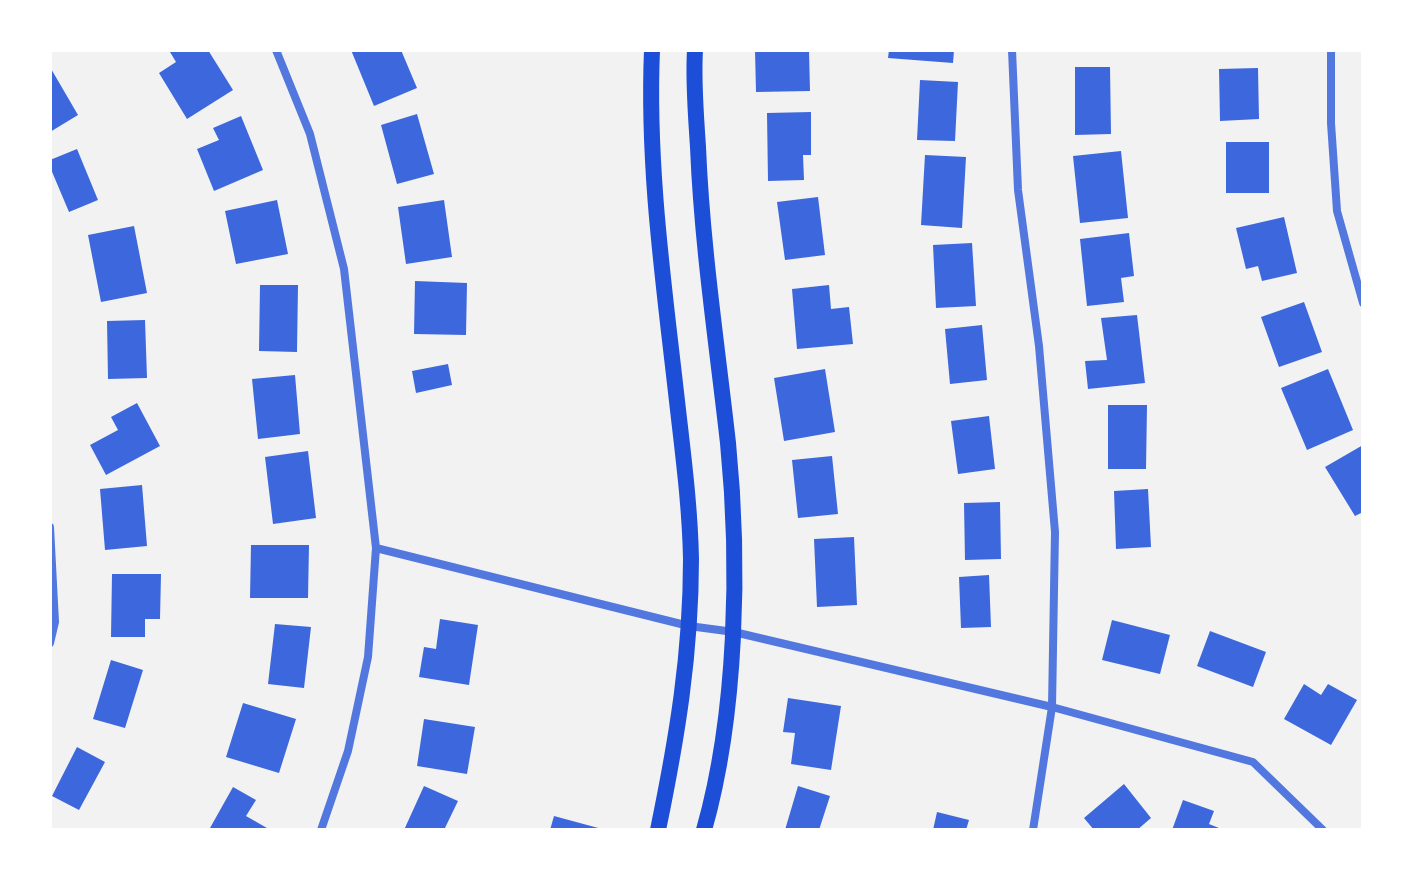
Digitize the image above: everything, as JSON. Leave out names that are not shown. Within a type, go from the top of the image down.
[{"type":"main road","points":[[652,50],[652,138],[658,222],[691,557],[689,626],[681,712],[658,830]]},
{"type":"main road","points":[[695,50],[700,202],[728,447],[734,632],[724,727],[704,830]]},
{"type":"street","points":[[276,50],[310,134],[344,269],[376,548],[368,657],[348,751],[321,830]]},
{"type":"street","points":[[1012,50],[1018,190],[1039,346],[1055,532],[1052,707],[1033,830]]},
{"type":"street","points":[[1331,50],[1331,123],[1337,211],[1363,303]]},
{"type":"street","points":[[50,527],[55,622],[50,643]]},
{"type":"street","points":[[376,548],[689,626],[734,632],[1052,707],[1253,762],[1323,830]]},
{"type":"building","points":[[208,50],[233,90],[187,119],[159,73],[176,62],[170,52]]},
{"type":"building","points":[[351,50],[401,50],[417,88],[374,106]]},
{"type":"building","points":[[755,50],[809,50],[810,91],[756,92]]},
{"type":"building","points":[[889,50],[954,50],[953,63],[888,58]]},
{"type":"building","points":[[50,67],[78,115],[50,132]]},
{"type":"building","points":[[1075,67],[1110,67],[1111,134],[1075,135]]},
{"type":"building","points":[[1258,68],[1259,119],[1220,121],[1219,69]]},
{"type":"building","points":[[920,80],[958,82],[955,141],[917,140]]},
{"type":"building","points":[[811,112],[811,155],[803,155],[804,180],[768,181],[767,113]]},
{"type":"building","points":[[417,114],[434,174],[397,184],[381,125]]},
{"type":"building","points":[[241,116],[263,170],[214,191],[197,149],[219,140],[213,128]]},
{"type":"building","points":[[1226,142],[1269,142],[1269,193],[1226,193]]},
{"type":"building","points":[[77,149],[98,200],[69,212],[50,167],[50,160]]},
{"type":"building","points":[[1121,151],[1128,218],[1080,223],[1073,156]]},
{"type":"building","points":[[925,155],[966,157],[962,228],[921,225]]},
{"type":"building","points":[[818,197],[825,255],[785,260],[777,202]]},
{"type":"building","points":[[277,200],[288,254],[236,264],[225,211]]},
{"type":"building","points":[[444,200],[452,257],[406,264],[398,207]]},
{"type":"building","points":[[1284,217],[1297,273],[1262,281],[1258,266],[1246,269],[1236,228]]},
{"type":"building","points":[[134,226],[147,293],[101,302],[88,235]]},
{"type":"building","points":[[1129,233],[1134,276],[1121,278],[1124,302],[1087,306],[1080,239]]},
{"type":"building","points":[[972,243],[976,306],[936,308],[933,245]]},
{"type":"building","points":[[415,281],[467,283],[466,335],[414,334]]},
{"type":"building","points":[[260,285],[298,285],[297,352],[259,351]]},
{"type":"building","points":[[829,285],[831,309],[849,307],[853,344],[797,349],[792,289]]},
{"type":"building","points":[[1304,302],[1322,352],[1279,367],[1261,317]]},
{"type":"building","points":[[1137,315],[1145,383],[1088,389],[1085,361],[1107,360],[1101,318]]},
{"type":"building","points":[[145,320],[147,378],[108,379],[107,321]]},
{"type":"building","points":[[982,325],[987,380],[950,384],[945,329]]},
{"type":"building","points":[[448,364],[452,385],[416,393],[412,371]]},
{"type":"building","points":[[825,369],[835,432],[784,441],[774,378]]},
{"type":"building","points":[[1328,369],[1353,430],[1307,450],[1281,388]]},
{"type":"building","points":[[295,375],[300,434],[258,439],[252,379]]},
{"type":"building","points":[[137,403],[160,446],[106,475],[90,445],[118,430],[111,417]]},
{"type":"building","points":[[1108,405],[1147,405],[1146,469],[1108,469]]},
{"type":"building","points":[[989,416],[995,469],[958,474],[951,421]]},
{"type":"building","points":[[1363,445],[1363,512],[1355,516],[1325,467]]},
{"type":"building","points":[[308,451],[316,518],[273,524],[265,457]]},
{"type":"building","points":[[832,456],[838,514],[798,518],[792,460]]},
{"type":"building","points":[[142,485],[147,546],[105,550],[100,489]]},
{"type":"building","points":[[1148,489],[1151,547],[1116,549],[1114,491]]},
{"type":"building","points":[[1000,502],[1001,559],[965,560],[964,503]]},
{"type":"building","points":[[854,537],[857,605],[817,607],[814,539]]},
{"type":"building","points":[[251,545],[309,545],[308,598],[250,598]]},
{"type":"building","points":[[112,574],[161,574],[160,619],[145,619],[145,637],[111,637]]},
{"type":"building","points":[[989,575],[991,627],[961,628],[959,577]]},
{"type":"building","points":[[440,619],[478,625],[469,685],[419,677],[424,647],[436,649]]},
{"type":"building","points":[[1112,620],[1170,635],[1160,674],[1102,660]]},
{"type":"building","points":[[275,624],[311,627],[304,688],[268,684]]},
{"type":"building","points":[[1210,631],[1266,652],[1253,687],[1197,666]]},
{"type":"building","points":[[111,660],[143,670],[125,728],[93,719]]},
{"type":"building","points":[[1304,684],[1321,695],[1328,684],[1357,700],[1331,745],[1284,719]]},
{"type":"building","points":[[788,698],[841,706],[831,770],[791,764],[795,733],[783,732]]},
{"type":"building","points":[[243,703],[296,719],[279,773],[226,757]]},
{"type":"building","points":[[424,719],[475,727],[467,774],[417,766]]},
{"type":"building","points":[[77,747],[105,762],[79,810],[52,796]]},
{"type":"building","points":[[1124,784],[1151,818],[1137,830],[1094,830],[1084,818]]},
{"type":"building","points":[[424,786],[458,801],[444,830],[404,830]]},
{"type":"building","points":[[798,786],[830,796],[819,830],[785,830]]},
{"type":"building","points":[[233,787],[256,800],[246,816],[267,828],[265,830],[210,828]]},
{"type":"building","points":[[1183,800],[1214,811],[1209,824],[1224,830],[1172,830]]},
{"type":"building","points":[[937,812],[969,820],[966,830],[933,830]]},
{"type":"building","points":[[554,816],[602,829],[602,830],[550,830]]}]
